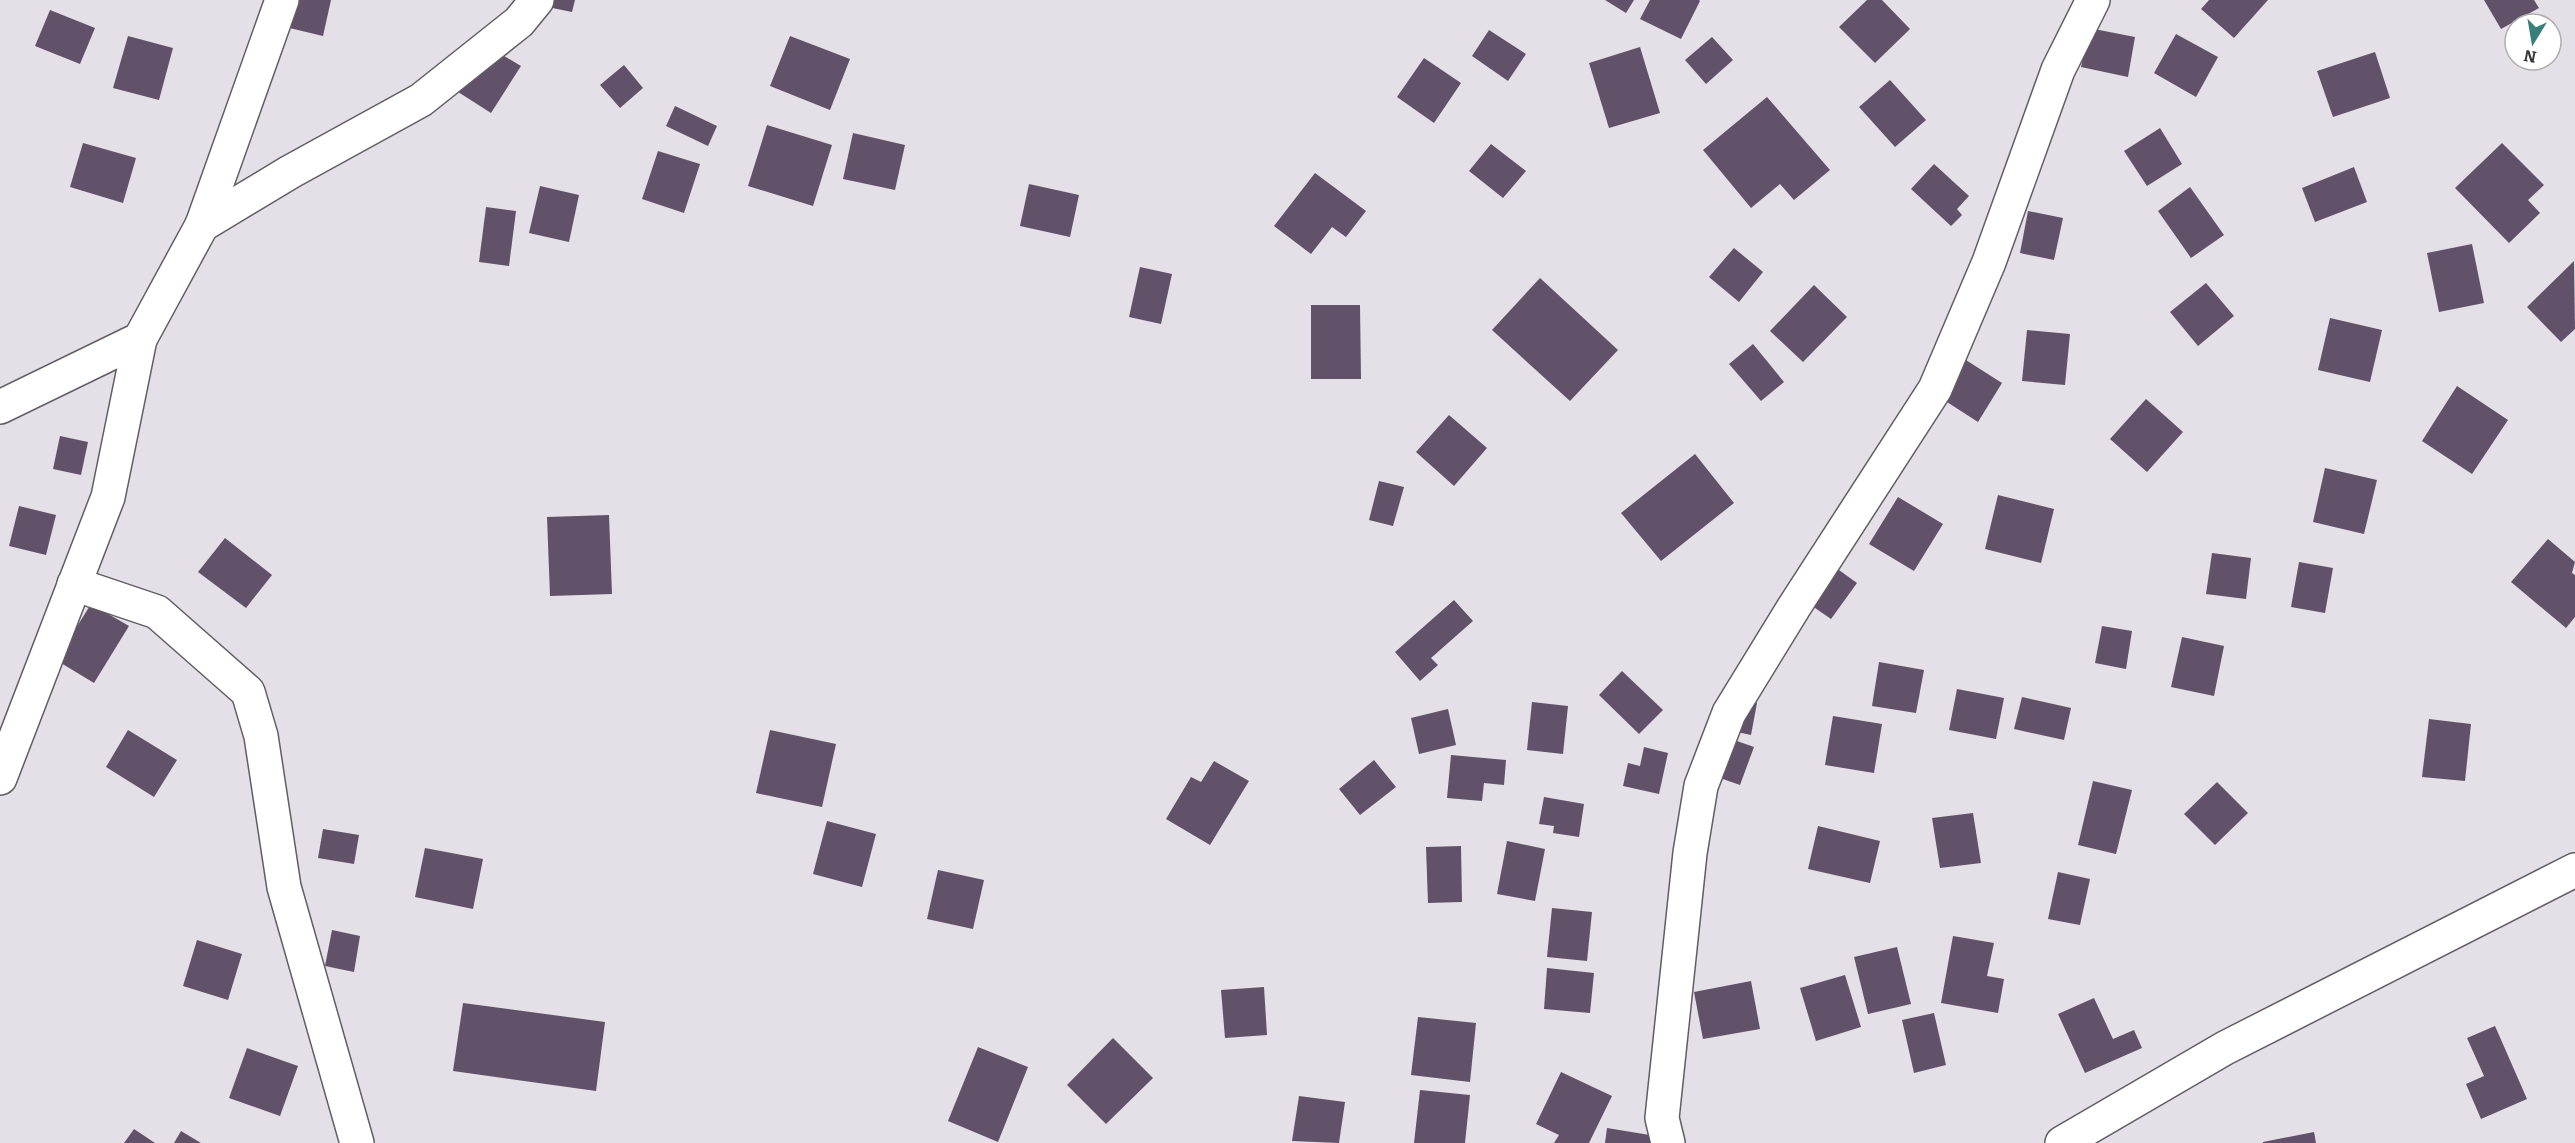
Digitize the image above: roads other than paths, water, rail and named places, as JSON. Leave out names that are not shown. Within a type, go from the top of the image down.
[{"type":"street","points":[[0,778],[108,497],[140,339],[202,225],[282,0]]},
{"type":"street","points":[[202,225],[290,172],[421,100],[519,22],[537,0]]},
{"type":"street","points":[[1668,1143],[1662,1118],[1690,853],[1701,786],[1729,713],[1794,607],[1935,388],[1989,262],[2058,70],[2093,0]]},
{"type":"street","points":[[0,407],[140,339]]},
{"type":"street","points":[[74,584],[157,612],[248,692],[261,736],[284,887],[357,1143]]},
{"type":"street","points":[[2062,1143],[2225,1048],[2575,870]]}]
